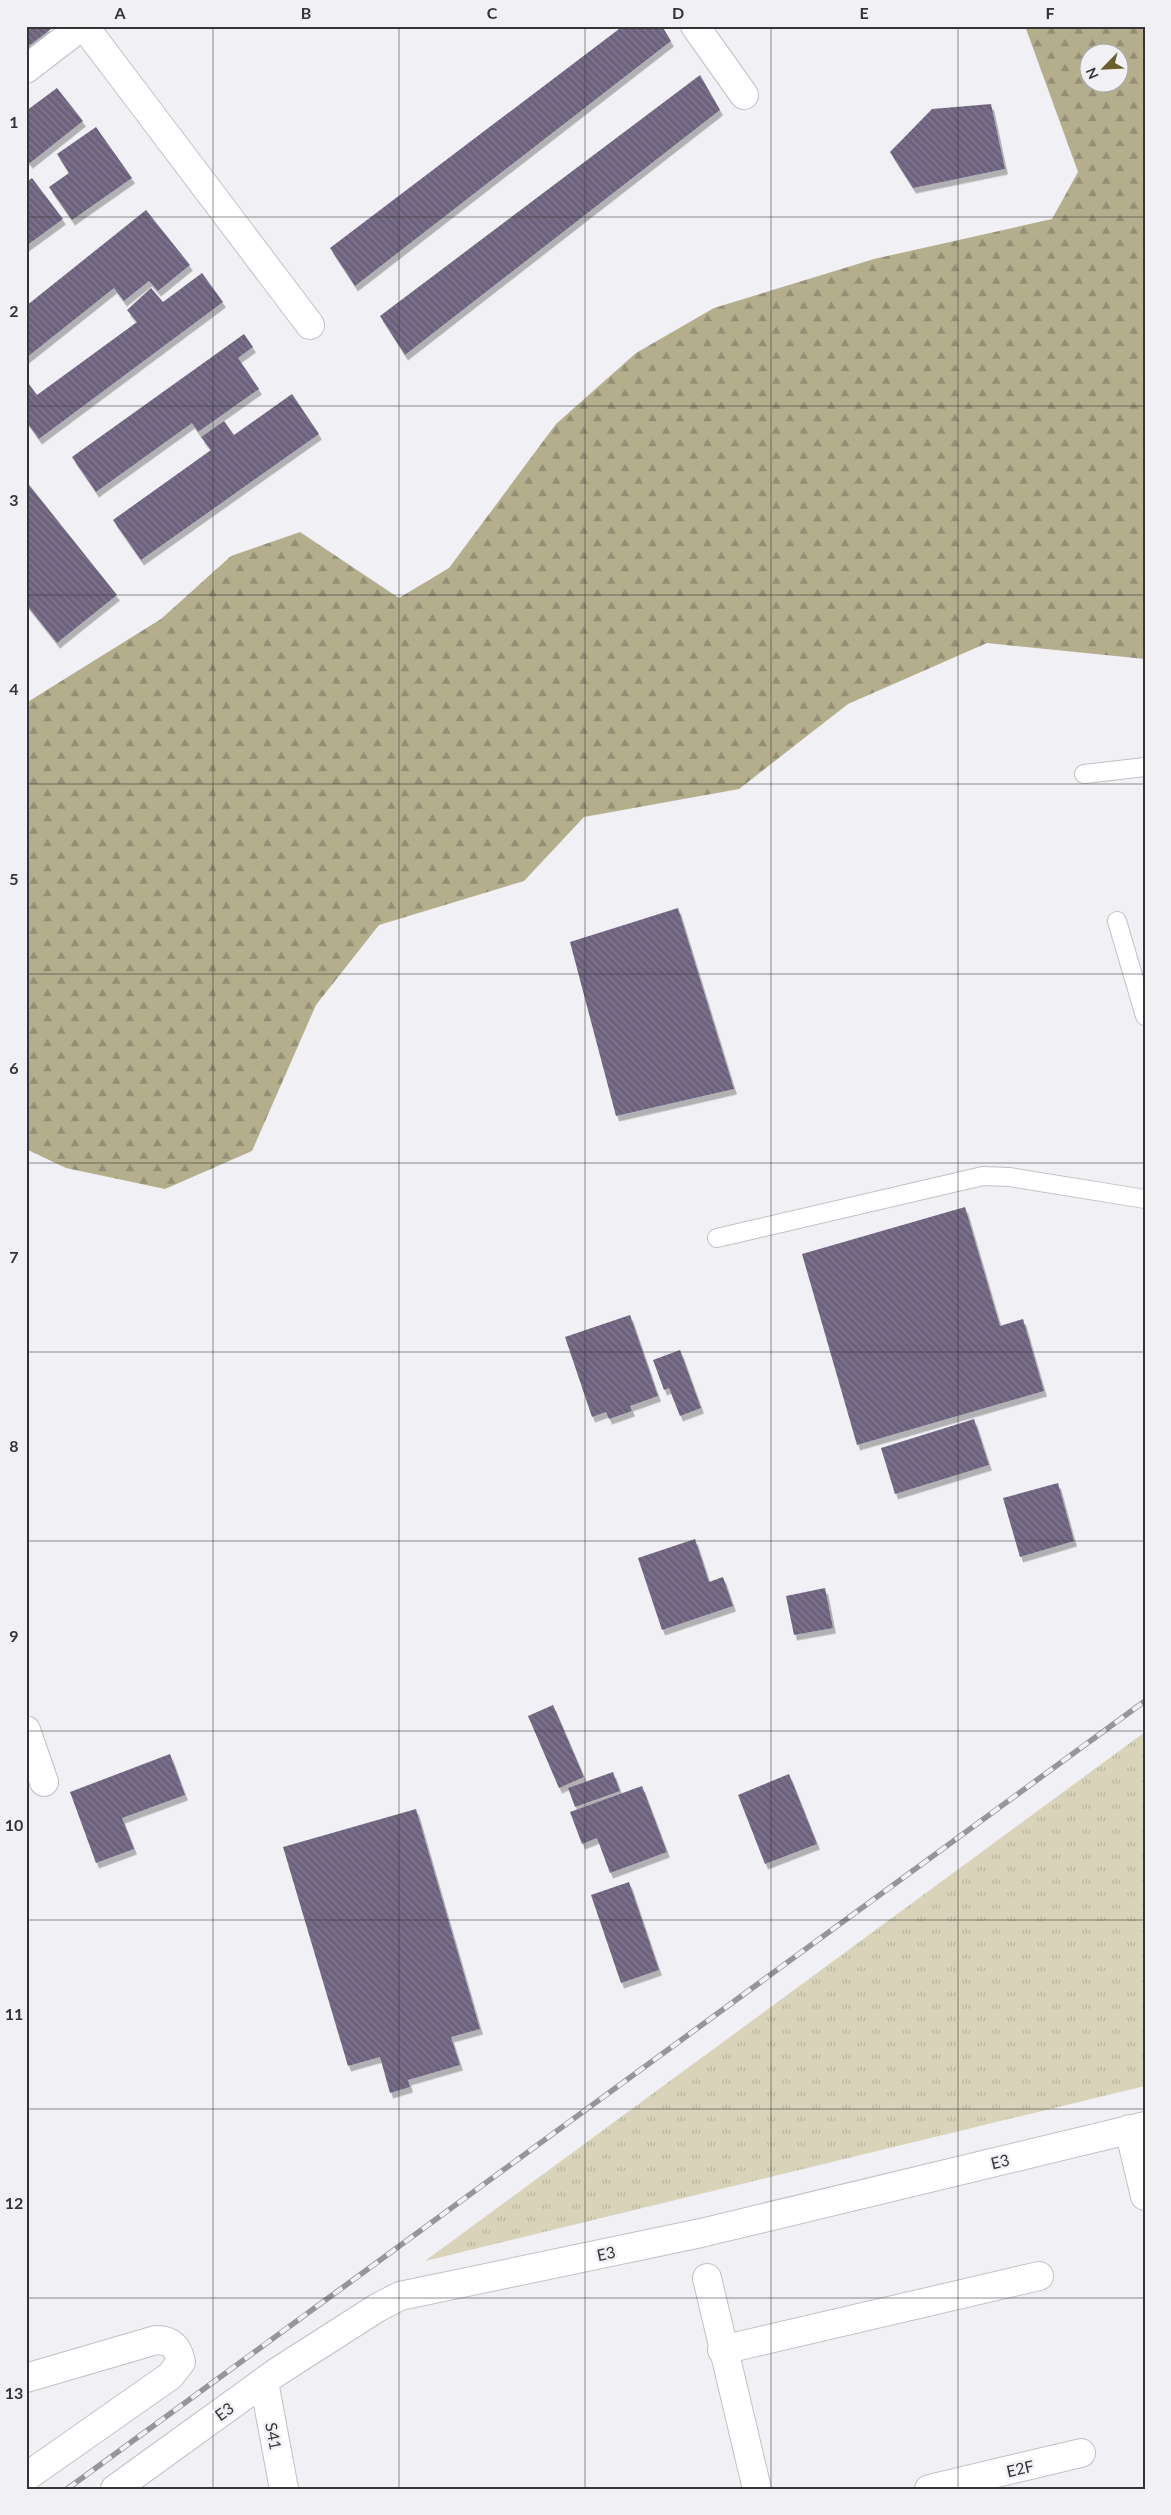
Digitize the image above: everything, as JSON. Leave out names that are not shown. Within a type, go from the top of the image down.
[{"type":"street","points":[[26,69],[83,26],[310,324]]},
{"type":"street","points":[[695,26],[744,95]]},
{"type":"street","points":[[26,1730],[44,1782]]},
{"type":"street","points":[[1137,2127],[1145,2196]]},
{"type":"street","name":"E3","points":[[115,2489],[264,2382],[377,2308],[400,2296],[701,2233],[1137,2127]]},
{"type":"street","points":[[722,2350],[1039,2276]]},
{"type":"street","points":[[706,2278],[757,2489]]},
{"type":"street","points":[[26,2378],[156,2340],[167,2340],[178,2350],[181,2362],[170,2376],[26,2477]]},
{"type":"street","name":"S41","points":[[264,2382],[284,2489]]},
{"type":"street","name":"E2F","points":[[929,2489],[1020,2478],[1081,2454]]},
{"type":"lane","points":[[1084,774],[1145,767]]},
{"type":"lane","points":[[1117,920],[1145,1016]]},
{"type":"lane","points":[[717,1238],[983,1176],[1009,1176],[1145,1199]]},
{"type":"green space","points":[[1025,26],[1145,26],[1145,659],[987,643],[848,704],[739,789],[584,817],[524,881],[379,925],[316,1005],[252,1151],[165,1189],[66,1168],[26,1149],[26,703],[161,619],[231,556],[300,532],[399,598],[449,568],[556,424],[636,353],[714,308],[874,259],[1052,219],[1078,172]]},
{"type":"green space","points":[[1145,1732],[1145,2086],[425,2261]]},
{"type":"building","points":[[26,26],[55,26],[26,48]]},
{"type":"building","points":[[623,26],[662,26],[671,41],[355,286],[330,248]]},
{"type":"building","points":[[700,75],[720,110],[405,355],[380,316]]},
{"type":"building","points":[[57,88],[83,121],[30,163],[26,159],[26,111]]},
{"type":"building","points":[[991,104],[1005,169],[913,188],[890,152],[932,109]]},
{"type":"building","points":[[96,127],[132,178],[72,220],[49,187],[69,173],[57,154]]},
{"type":"building","points":[[32,178],[63,219],[26,246],[26,182]]},
{"type":"building","points":[[146,210],[190,265],[158,291],[149,281],[124,301],[114,288],[26,358],[26,306]]},
{"type":"building","points":[[202,273],[223,302],[39,439],[26,421],[26,380],[37,395],[137,322],[127,310],[151,288],[163,302]]},
{"type":"building","points":[[244,334],[253,347],[238,358],[259,389],[198,432],[192,423],[96,492],[72,457]]},
{"type":"building","points":[[292,394],[319,434],[141,560],[113,520],[211,450],[201,437],[224,421],[234,435]]},
{"type":"building","points":[[26,481],[117,595],[57,643],[26,604]]},
{"type":"building","points":[[678,908],[734,1089],[616,1116],[570,942]]},
{"type":"building","points":[[965,1207],[1000,1326],[1023,1319],[1044,1391],[857,1445],[802,1254]]},
{"type":"building","points":[[630,1315],[658,1396],[630,1406],[632,1411],[609,1419],[606,1412],[592,1417],[565,1337]]},
{"type":"building","points":[[680,1350],[701,1408],[680,1416],[669,1388],[664,1390],[653,1360]]},
{"type":"building","points":[[974,1419],[989,1465],[895,1494],[881,1448]]},
{"type":"building","points":[[1058,1483],[1074,1541],[1020,1557],[1003,1498]]},
{"type":"building","points":[[695,1539],[709,1582],[723,1577],[733,1606],[662,1630],[638,1558]]},
{"type":"building","points":[[825,1588],[833,1628],[794,1635],[786,1596]]},
{"type":"building","points":[[553,1705],[584,1777],[559,1788],[528,1716]]},
{"type":"building","points":[[170,1754],[185,1795],[122,1818],[134,1849],[96,1863],[70,1792]]},
{"type":"building","points":[[613,1772],[620,1791],[575,1807],[568,1788]]},
{"type":"building","points":[[789,1774],[817,1844],[765,1864],[738,1795]]},
{"type":"building","points":[[642,1786],[667,1852],[610,1873],[597,1838],[582,1844],[570,1812]]},
{"type":"building","points":[[416,1809],[480,2029],[451,2037],[460,2065],[408,2080],[410,2087],[390,2093],[380,2057],[348,2066],[283,1847]]},
{"type":"building","points":[[629,1882],[659,1970],[621,1983],[591,1895]]},
{"type":"railway","points":[[67,2489],[1145,1701]]}]
